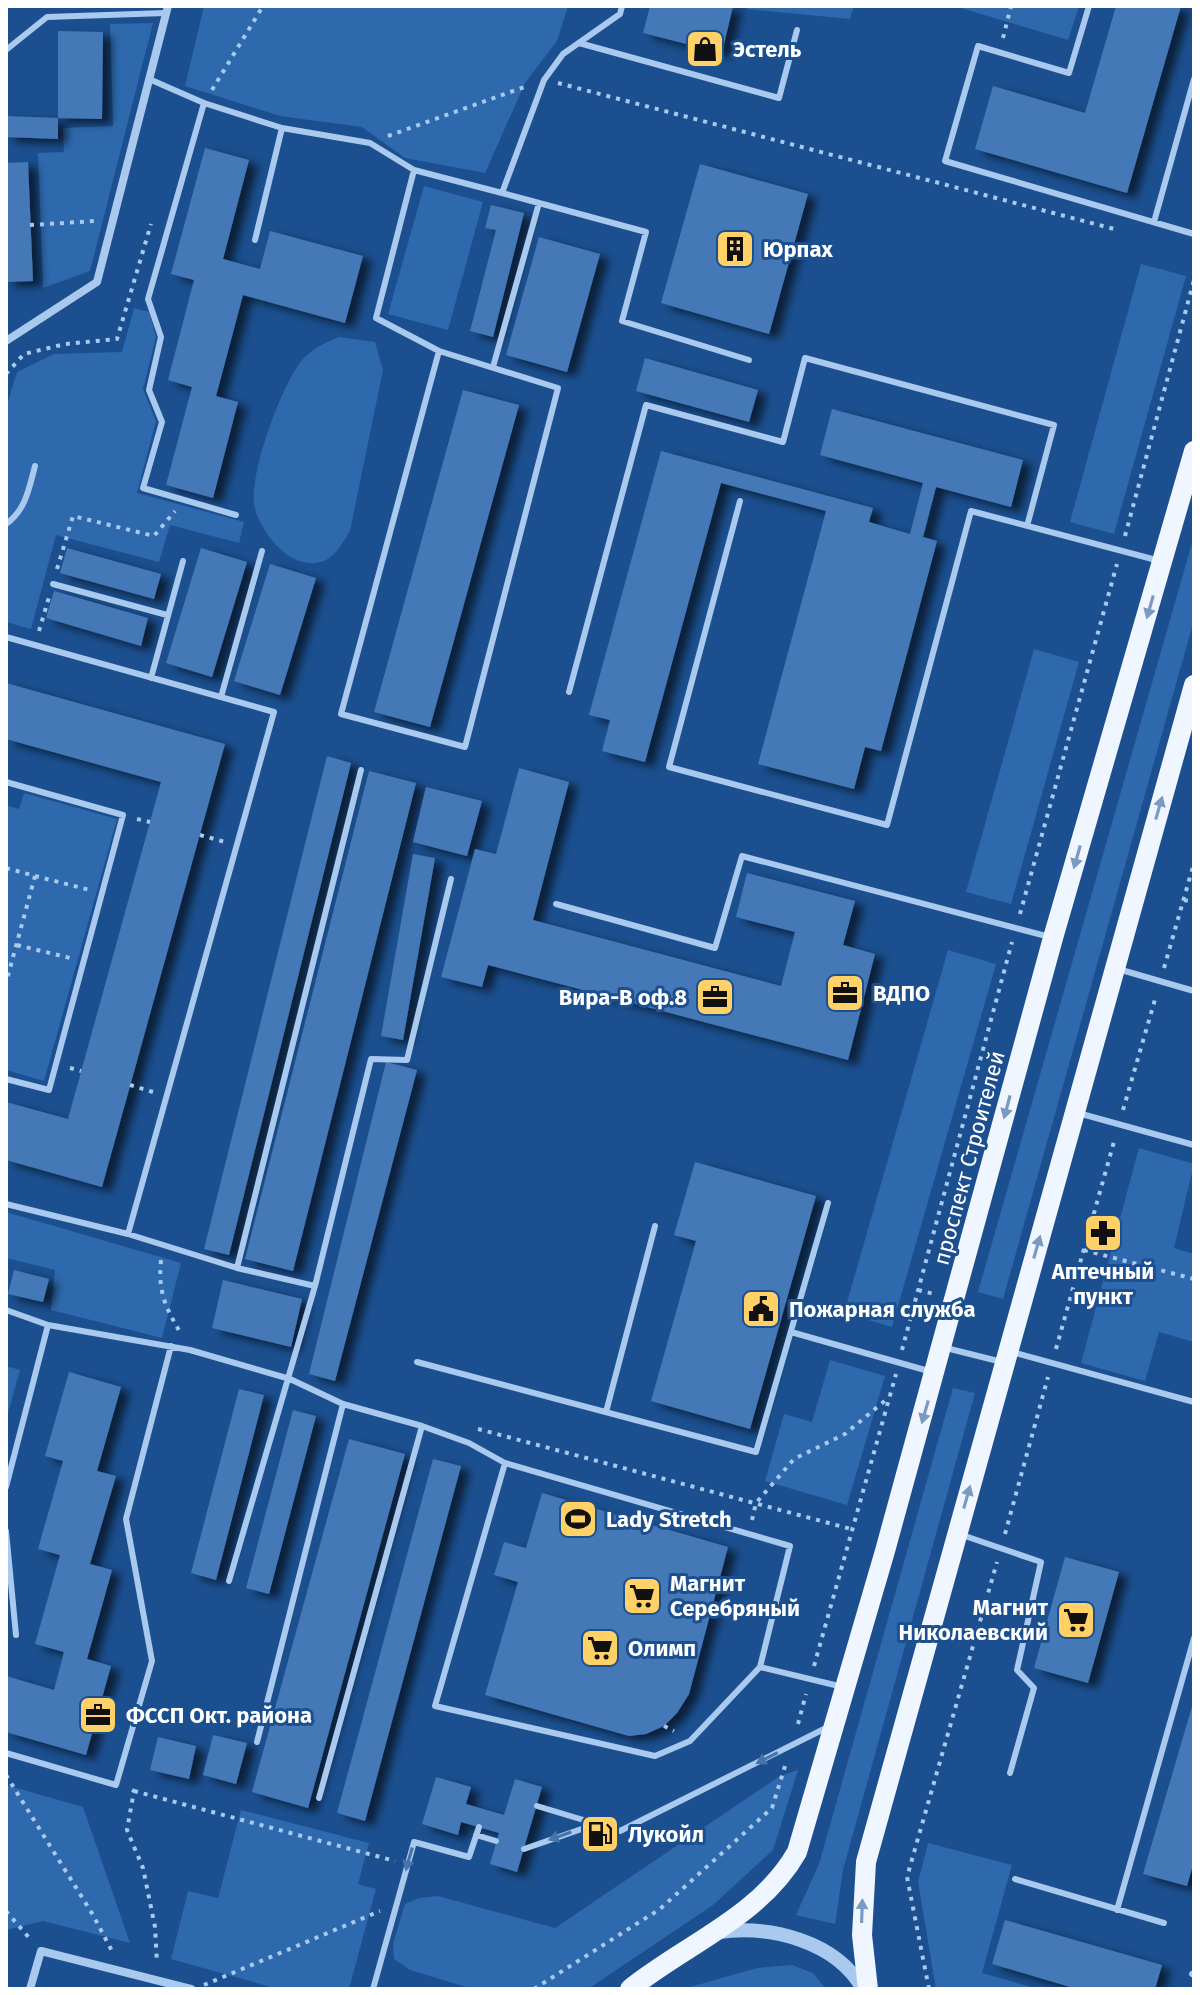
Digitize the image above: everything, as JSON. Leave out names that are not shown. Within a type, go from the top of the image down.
[{"type":"main road","name":"проспект Строителей","points":[[630,1989],[765,1895],[785,1873],[797,1852],[936,1373],[1053,938],[1163,562],[1185,512],[1194,451]]},
{"type":"main road","points":[[866,1989],[861,1913],[866,1862],[1194,685]]},
{"type":"street","points":[[6,341],[97,282],[167,10]]},
{"type":"street","points":[[710,1934],[735,1930],[761,1932],[809,1944],[845,1966],[866,1989]]},
{"type":"street","points":[[30,1989],[41,1951],[124,1972],[157,1985],[193,1989]]},
{"type":"lane","points":[[502,193],[544,80],[563,54],[620,14],[622,6]]},
{"type":"lane","points":[[1089,6],[1069,73],[978,46],[945,161],[1194,234]]},
{"type":"lane","points":[[6,50],[47,17],[167,10]]},
{"type":"lane","points":[[579,43],[779,98],[797,30]]},
{"type":"lane","points":[[149,79],[204,103],[282,128],[370,143],[414,170],[646,232],[622,321],[749,360]]},
{"type":"lane","points":[[1154,222],[1194,79]]},
{"type":"lane","points":[[204,103],[148,299],[161,337],[149,390],[162,422],[143,488],[236,515]]},
{"type":"lane","points":[[255,240],[282,128]]},
{"type":"lane","points":[[414,170],[376,318],[439,351],[558,388],[465,747],[341,714],[439,351]]},
{"type":"lane","points":[[493,367],[539,203]]},
{"type":"lane","points":[[569,692],[646,405],[783,442],[805,358],[1054,425],[1027,526]]},
{"type":"lane","points":[[6,524],[16,517],[26,500],[35,466]]},
{"type":"lane","points":[[740,501],[669,767],[887,825],[971,511],[1163,562]]},
{"type":"lane","points":[[221,697],[262,551]]},
{"type":"lane","points":[[151,678],[183,561]]},
{"type":"lane","points":[[53,584],[167,615]]},
{"type":"lane","points":[[6,637],[274,712],[128,1234]]},
{"type":"lane","points":[[237,1268],[361,770]]},
{"type":"lane","points":[[6,782],[123,815],[49,1090],[6,1079]]},
{"type":"lane","points":[[556,904],[715,948],[742,856],[1053,938]]},
{"type":"lane","points":[[229,1581],[290,1379],[371,1059],[407,1060],[451,879]]},
{"type":"lane","points":[[1115,968],[1194,991]]},
{"type":"lane","points":[[1074,1112],[1194,1145]]},
{"type":"lane","points":[[417,1362],[756,1452],[828,1203]]},
{"type":"lane","points":[[6,1204],[128,1234],[237,1268],[315,1286]]},
{"type":"lane","points":[[606,1412],[655,1226]]},
{"type":"lane","points":[[6,1310],[48,1325],[190,1350],[290,1379],[343,1404],[469,1443],[505,1463],[790,1546],[760,1667],[690,1741],[655,1756],[435,1706],[505,1463]]},
{"type":"lane","points":[[6,1487],[48,1325]]},
{"type":"lane","points":[[791,1332],[936,1373]]},
{"type":"lane","points":[[6,1753],[116,1785],[152,1661],[126,1519],[171,1346]]},
{"type":"lane","points":[[942,1347],[1052,1363],[1194,1402]]},
{"type":"lane","points":[[257,1742],[343,1404]]},
{"type":"lane","points":[[319,1798],[422,1426]]},
{"type":"lane","points":[[6,1531],[16,1635]]},
{"type":"lane","points":[[957,1533],[1041,1562],[1017,1670],[1034,1688],[1010,1773]]},
{"type":"lane","points":[[1117,1910],[1194,1638]]},
{"type":"lane","points":[[760,1667],[847,1688]]},
{"type":"lane","points":[[537,1806],[620,1831],[837,1722]]},
{"type":"lane","points":[[524,1849],[596,1824]]},
{"type":"lane","points":[[373,1989],[414,1842],[469,1857],[479,1827]]},
{"type":"lane","points":[[476,1835],[496,1841]]},
{"type":"lane","points":[[1015,1879],[1164,1923]]},
{"type":"path","points":[[204,103],[263,6]]},
{"type":"path","points":[[999,52],[1011,6]]},
{"type":"path","points":[[370,143],[544,80],[1121,231]]},
{"type":"path","points":[[579,90],[580,82]]},
{"type":"path","points":[[6,374],[24,354],[65,344],[117,339],[155,212]]},
{"type":"path","points":[[30,225],[113,220]]},
{"type":"path","points":[[534,1989],[660,1909],[772,1808],[899,1363],[1194,280]]},
{"type":"path","points":[[35,645],[73,516],[154,536],[185,500]]},
{"type":"path","points":[[200,835],[237,845]]},
{"type":"path","points":[[929,1989],[907,1877],[1194,863]]},
{"type":"path","points":[[6,868],[102,894]]},
{"type":"path","points":[[6,983],[35,876]]},
{"type":"path","points":[[1184,900],[1194,902]]},
{"type":"path","points":[[16,944],[84,962]]},
{"type":"path","points":[[130,1085],[167,1096]]},
{"type":"path","points":[[162,1245],[159,1282],[164,1306],[190,1350]]},
{"type":"path","points":[[1084,1249],[1194,1279]]},
{"type":"path","points":[[918,1290],[934,1294]]},
{"type":"path","points":[[748,1534],[756,1503],[794,1459],[845,1434],[889,1397]]},
{"type":"path","points":[[470,1427],[851,1529]]},
{"type":"path","points":[[7,1776],[93,1915],[124,1972]]},
{"type":"path","points":[[116,1785],[408,1864]]},
{"type":"path","points":[[134,1791],[127,1830],[143,1868],[152,1912],[157,1985]]},
{"type":"path","points":[[193,1989],[396,1904]]},
{"type":"path","points":[[6,1911],[41,1951]]},
{"type":"shaded area","points":[[204,6],[568,6],[557,41],[525,83],[485,173],[405,158],[362,127],[280,116],[185,86]]},
{"type":"shaded area","points":[[748,6],[854,6],[850,19],[747,9]]},
{"type":"shaded area","points":[[954,6],[1079,6],[1068,40]]},
{"type":"shaded area","points":[[153,23],[90,271],[43,288],[38,153],[64,152],[63,128],[113,126],[110,24]]},
{"type":"shaded area","points":[[424,186],[483,202],[448,330],[388,314]]},
{"type":"shaded area","points":[[1141,264],[1186,276],[1114,534],[1070,522]]},
{"type":"shaded area","points":[[134,308],[149,312],[156,337],[143,389],[156,421],[137,493],[244,522],[239,543],[170,525],[159,562],[56,535],[31,629],[6,622],[6,408],[17,372],[54,354],[122,352]]},
{"type":"shaded area","points":[[339,337],[375,342],[383,370],[350,531],[336,552],[327,559],[305,563],[286,554],[263,528],[255,509],[256,477],[267,435],[291,376],[307,355]]},
{"type":"shaded area","points":[[1192,543],[1194,620],[1003,1299],[978,1292]]},
{"type":"shaded area","points":[[1034,649],[1079,662],[1011,904],[966,892]]},
{"type":"shaded area","points":[[24,793],[117,819],[44,1081],[6,1070],[6,805],[19,809]]},
{"type":"shaded area","points":[[948,950],[996,964],[892,1327],[844,1313]]},
{"type":"shaded area","points":[[1139,1148],[1194,1164],[1174,1248],[1194,1254],[1194,1342],[1159,1332],[1145,1381],[1081,1363]]},
{"type":"shaded area","points":[[6,1212],[181,1263],[162,1338],[51,1310],[55,1270],[6,1258]]},
{"type":"shaded area","points":[[830,1360],[885,1376],[847,1505],[765,1481],[784,1414],[812,1422]]},
{"type":"shaded area","points":[[6,1366],[20,1370],[6,1420]]},
{"type":"shaded area","points":[[953,1388],[975,1393],[843,1870],[835,1924],[796,1915],[819,1864]]},
{"type":"shaded area","points":[[798,1770],[773,1850],[713,1905],[588,1989],[473,1989],[410,1970],[394,1959],[393,1944],[405,1904],[419,1898],[438,1896],[555,1928],[780,1776]]},
{"type":"shaded area","points":[[6,1785],[83,1807],[130,1943],[43,1921],[6,1930]]},
{"type":"shaded area","points":[[241,1810],[369,1843],[358,1884],[376,1889],[349,1989],[278,1989],[171,1959],[188,1891],[218,1898]]},
{"type":"shaded area","points":[[928,1843],[1012,1865],[982,1973],[1038,1989],[936,1989],[918,1882]]},
{"type":"shaded area","points":[[792,1965],[813,1973],[826,1989],[683,1989],[757,1968]]},
{"type":"building","points":[[650,6],[733,6],[722,53],[643,33]]},
{"type":"building","points":[[1116,6],[1181,6],[1127,193],[975,149],[993,86],[1085,113]]},
{"type":"building","points":[[58,31],[103,32],[102,119],[58,118]]},
{"type":"building","points":[[6,116],[58,118],[58,139],[6,137]]},
{"type":"building","points":[[205,148],[249,160],[223,259],[260,269],[270,231],[363,256],[345,323],[243,295],[216,396],[238,402],[213,498],[166,485],[192,387],[168,380],[194,280],[171,274]]},
{"type":"building","points":[[28,162],[33,281],[6,282],[6,163]]},
{"type":"building","name":"Юрпах","points":[[700,164],[808,194],[769,334],[661,303]]},
{"type":"building","points":[[491,205],[524,213],[493,337],[470,331],[496,230],[485,228]]},
{"type":"building","points":[[539,237],[600,254],[567,372],[506,355]]},
{"type":"building","points":[[645,358],[758,390],[749,422],[636,391]]},
{"type":"building","points":[[463,390],[519,405],[430,727],[374,712]]},
{"type":"building","points":[[832,409],[1023,460],[1011,507],[936,487],[923,537],[937,541],[881,751],[865,747],[854,789],[758,764],[826,511],[721,483],[645,762],[602,751],[610,720],[589,715],[661,451],[873,508],[869,522],[910,534],[923,483],[820,455]]},
{"type":"building","points":[[67,548],[161,574],[154,599],[60,573]]},
{"type":"building","points":[[201,548],[247,562],[212,677],[166,663]]},
{"type":"building","points":[[270,564],[316,578],[280,695],[234,681]]},
{"type":"building","points":[[54,591],[148,618],[141,646],[46,618]]},
{"type":"building","points":[[6,683],[225,744],[102,1187],[6,1160],[6,1102],[68,1119],[161,782],[6,739]]},
{"type":"building","points":[[327,756],[351,763],[229,1255],[204,1249]]},
{"type":"building","points":[[519,768],[569,782],[533,920],[781,986],[795,932],[736,917],[747,873],[855,901],[843,945],[875,954],[848,1060],[488,965],[482,987],[441,977],[475,849],[496,854]]},
{"type":"building","points":[[369,771],[416,783],[293,1271],[245,1259]]},
{"type":"building","points":[[426,787],[482,801],[467,856],[413,842]]},
{"type":"building","points":[[413,854],[435,858],[403,1040],[381,1036]]},
{"type":"building","points":[[386,1062],[417,1070],[335,1381],[309,1374]]},
{"type":"building","points":[[695,1162],[816,1196],[750,1429],[651,1401],[696,1241],[674,1235]]},
{"type":"building","points":[[14,1270],[49,1279],[43,1302],[8,1294]]},
{"type":"building","points":[[223,1280],[302,1299],[291,1347],[212,1328]]},
{"type":"building","points":[[69,1372],[121,1387],[97,1471],[116,1476],[90,1564],[112,1570],[87,1659],[111,1666],[86,1755],[6,1732],[6,1676],[54,1690],[64,1652],[35,1644],[60,1555],[38,1549],[63,1461],[45,1456]]},
{"type":"building","points":[[239,1389],[264,1395],[216,1580],[191,1573]]},
{"type":"building","points":[[293,1410],[316,1416],[269,1594],[246,1588]]},
{"type":"building","points":[[349,1439],[405,1454],[308,1808],[252,1792]]},
{"type":"building","points":[[433,1459],[461,1466],[365,1821],[337,1813]]},
{"type":"building","name":"Олимп","points":[[542,1493],[728,1547],[689,1694],[664,1726],[646,1734],[629,1736],[485,1695],[518,1582],[494,1575],[504,1542],[526,1548]]},
{"type":"building","points":[[1065,1557],[1119,1572],[1088,1683],[1034,1668]]},
{"type":"building","points":[[1193,1703],[1194,1861],[1187,1886],[1143,1874]]},
{"type":"building","points":[[213,1735],[247,1743],[236,1784],[203,1775]]},
{"type":"building","points":[[158,1737],[196,1746],[189,1779],[150,1770]]},
{"type":"building","points":[[436,1777],[471,1787],[466,1804],[504,1815],[515,1779],[542,1787],[517,1872],[490,1864],[499,1833],[461,1822],[458,1835],[422,1824]]},
{"type":"building","points":[[1005,1920],[1162,1965],[1155,1989],[1077,1989],[992,1964]]},
{"type":"place","name":"Эстель","points":[[705,49]]},
{"type":"place","name":"Юрпах","points":[[735,249]]},
{"type":"place","name":"ВДПО","points":[[845,993]]},
{"type":"place","name":"Вира-В оф.8","points":[[715,997]]},
{"type":"place","name":"Аптечный пункт","points":[[1103,1233]]},
{"type":"place","name":"Пожарная служба","points":[[761,1309]]},
{"type":"place","name":"Lady Stretch","points":[[578,1519]]},
{"type":"place","name":"Магнит Серебряный","points":[[642,1596]]},
{"type":"place","name":"Магнит Николаевский","points":[[1076,1620]]},
{"type":"place","name":"Олимп","points":[[600,1648]]},
{"type":"place","name":"ФССП Окт. района","points":[[98,1715]]},
{"type":"place","name":"Лукойл","points":[[600,1834]]}]
